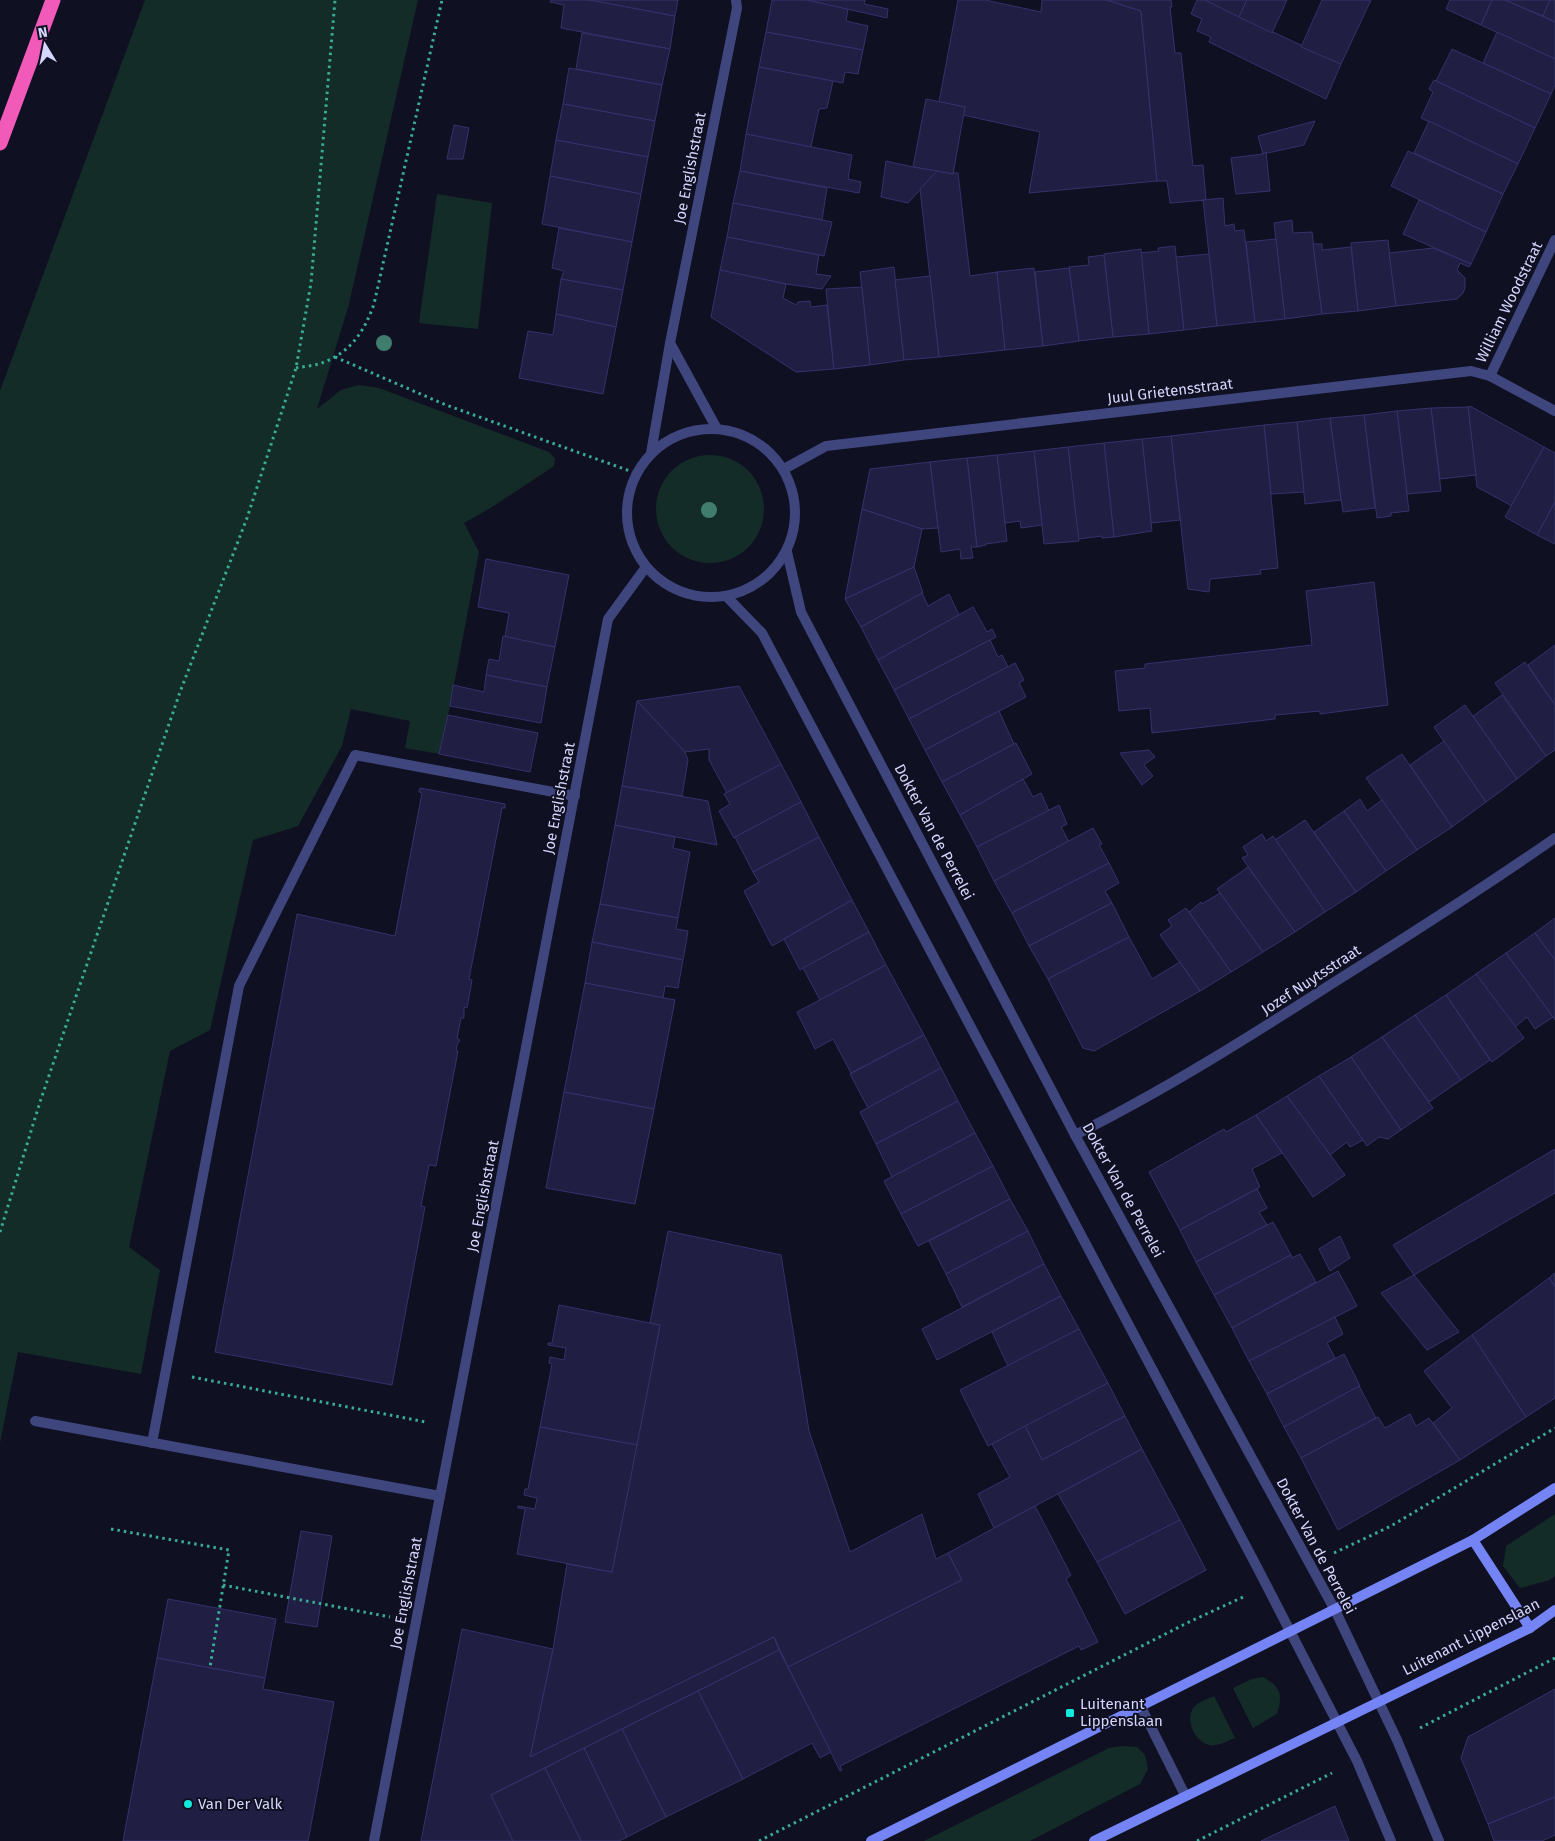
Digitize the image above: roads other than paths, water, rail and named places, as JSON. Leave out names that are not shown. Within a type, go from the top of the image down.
[{"type":"highway","points":[[0,143],[52,0]]},
{"type":"main road","points":[[871,1841],[1473,1540],[1555,1488]]},
{"type":"main road","points":[[1473,1540],[1530,1628]]},
{"type":"main road","name":"Luitenant Lippenslaan","points":[[1094,1841],[1184,1795],[1530,1628],[1555,1610]]},
{"type":"street","name":"Joe Englishstraat","points":[[651,454],[670,343],[737,8],[736,0]]},
{"type":"street","name":"William Woodstraat","points":[[1490,376],[1555,240]]},
{"type":"street","points":[[670,343],[717,429]]},
{"type":"street","name":"Juul Grietensstraat","points":[[784,469],[826,446],[1471,371],[1490,376],[1555,411]]},
{"type":"street","points":[[717,429],[743,434],[766,448],[784,469],[793,489],[796,510],[794,532],[787,552],[772,573],[751,588],[727,597],[704,598],[682,594],[662,583],[646,568],[633,546],[627,522],[628,497],[636,474],[651,454],[670,439],[692,430],[717,429]]},
{"type":"street","name":"Dokter Van de Perrelei","points":[[787,552],[801,612],[1076,1135],[1335,1610],[1398,1740],[1439,1841]]},
{"type":"street","name":"Joe Englishstraat","points":[[374,1841],[608,619],[646,568]]},
{"type":"street","points":[[727,597],[762,633],[1291,1632],[1357,1761],[1391,1841]]},
{"type":"street","points":[[152,1443],[239,986],[355,755],[575,796]]},
{"type":"street","name":"Jozef Nuytsstraat","points":[[1076,1135],[1217,1058],[1555,838]]},
{"type":"street","points":[[35,1422],[440,1496]]},
{"type":"street","points":[[1141,1706],[1184,1795]]},
{"type":"place","name":"Luitenant Lippenslaan","points":[[1070,1713]]},
{"type":"place","name":"Van Der Valk","points":[[188,1804]]}]
